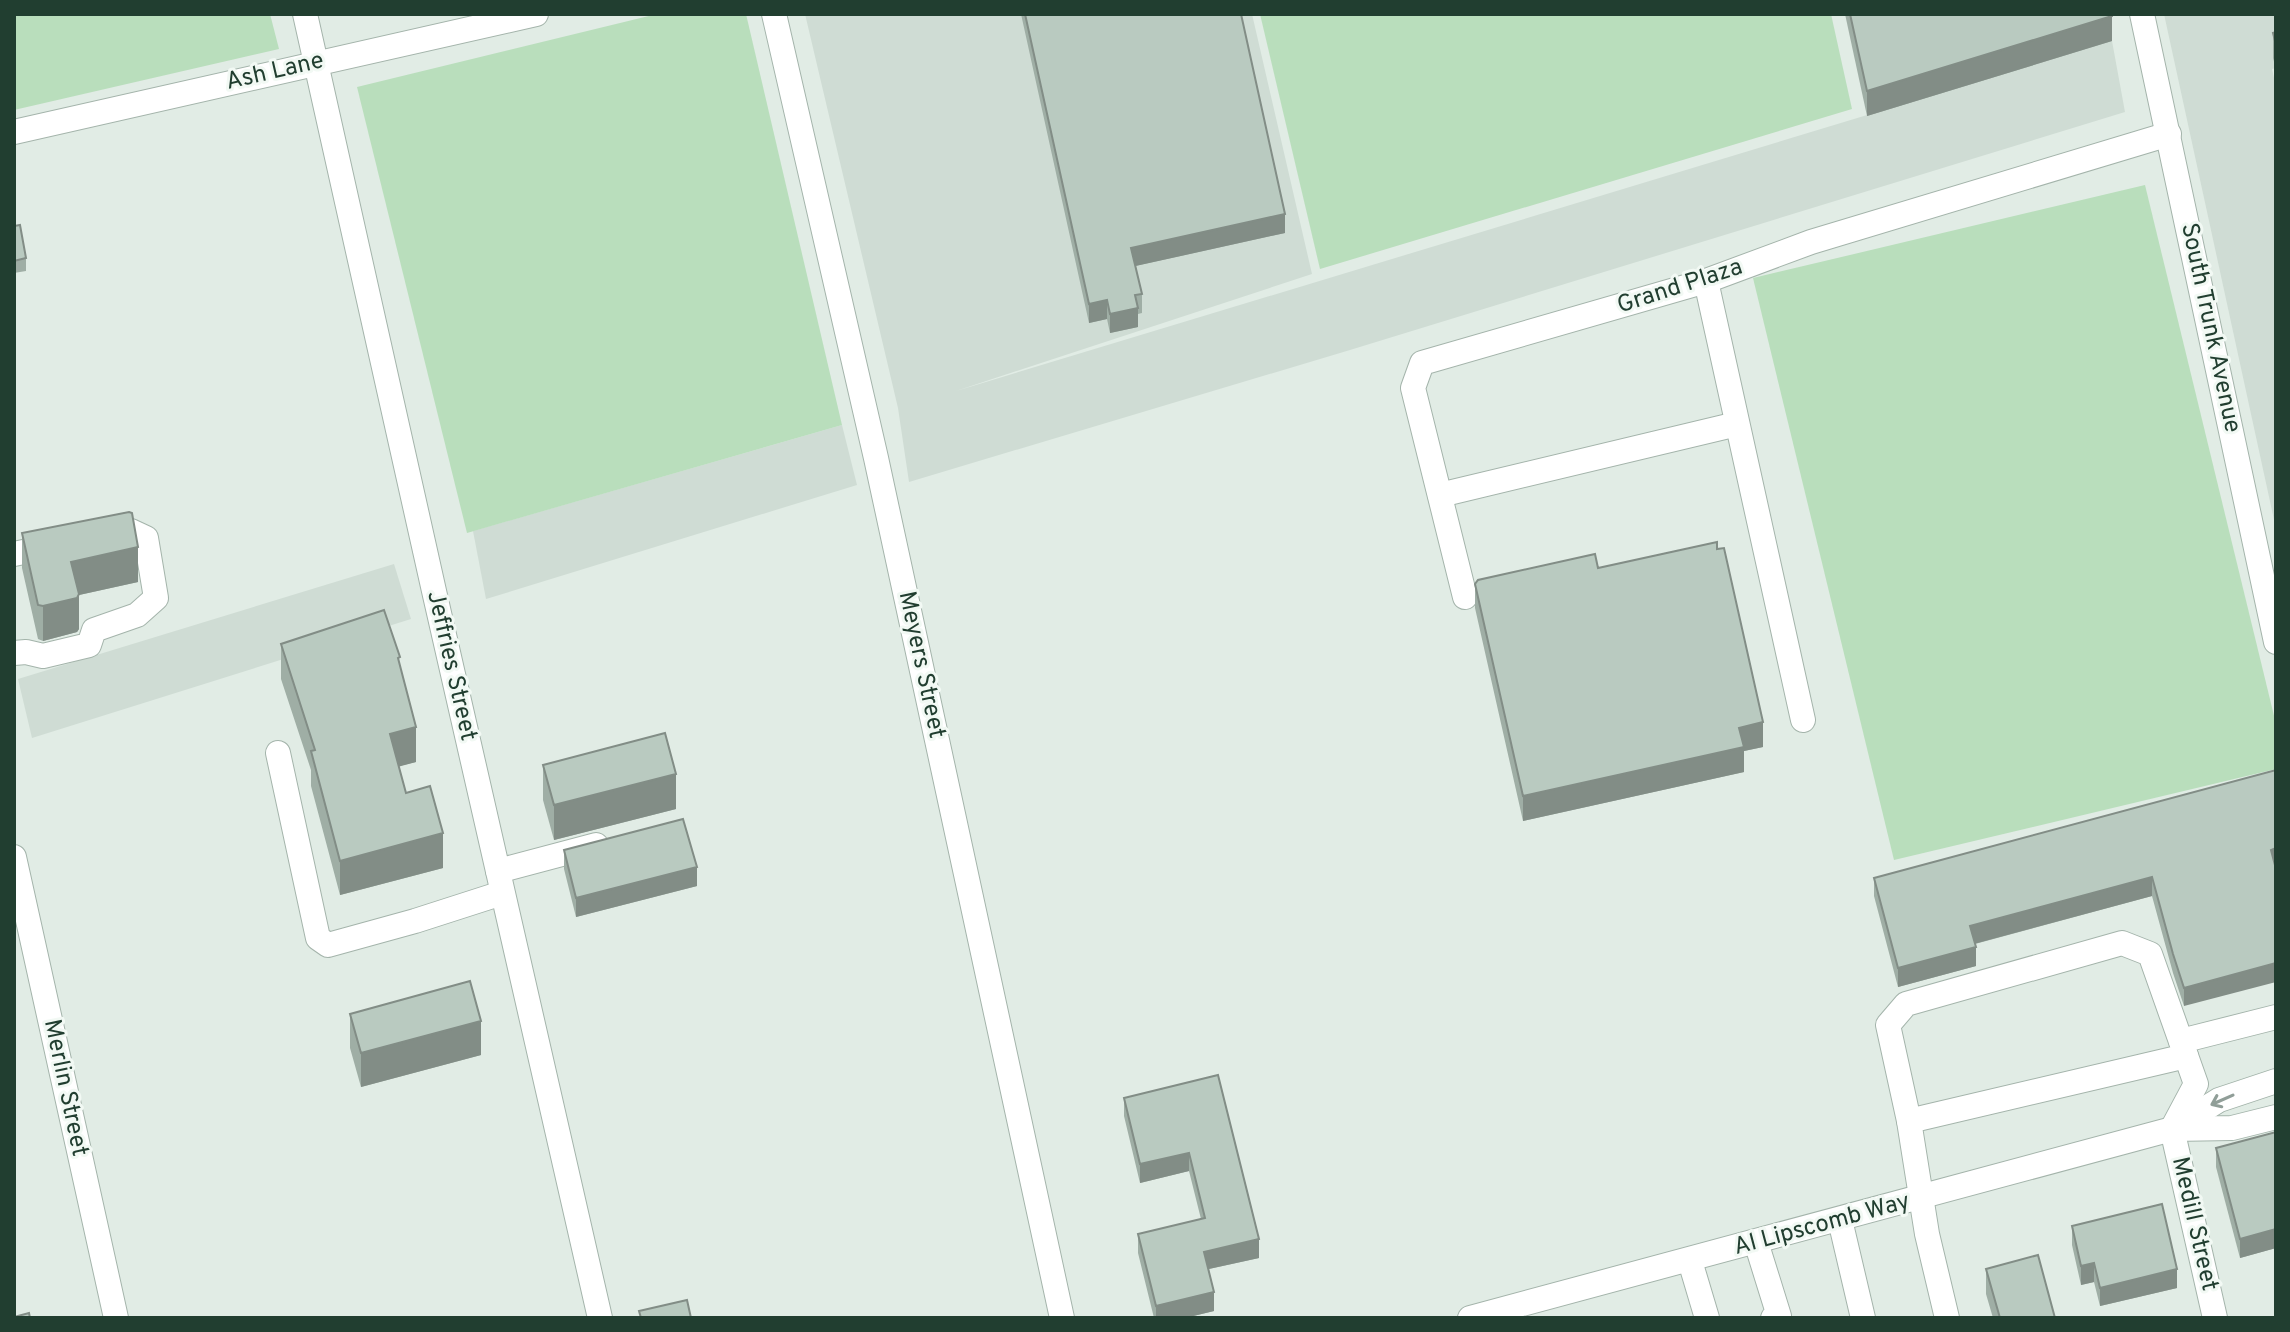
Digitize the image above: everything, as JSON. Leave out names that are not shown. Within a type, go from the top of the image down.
[{"type":"street","name":"Jeffries Street","points":[[305,14],[600,1318]]},
{"type":"street","name":"Ash Lane","points":[[14,132],[536,14]]},
{"type":"street","name":"Meyers Street","points":[[774,14],[876,458],[1062,1318]]},
{"type":"street","name":"South Trunk Avenue","points":[[2142,14],[2276,642]]},
{"type":"street","name":"Grand Plaza","points":[[1465,597],[1413,388],[1422,363],[1706,281],[1811,242],[2169,134]]},
{"type":"street","points":[[1706,281],[1803,720]]},
{"type":"street","points":[[1440,495],[1737,424]]},
{"type":"street","points":[[14,554],[131,531],[146,538],[156,598],[137,615],[94,630],[89,645],[43,656],[14,653]]},
{"type":"street","points":[[278,753],[318,938],[328,945],[415,921],[500,882],[619,839]]},
{"type":"street","name":"Merlin Street","points":[[14,857],[116,1318]]},
{"type":"street","points":[[1947,1318],[1927,1234],[1909,1121],[1888,1025],[1906,1004],[2122,943],[2150,954],[2196,1084],[2172,1129]]},
{"type":"street","points":[[1909,1121],[2184,1048],[2276,1017]]},
{"type":"street","name":"Al Lipscomb Way","points":[[2172,1129],[2219,1100],[2276,1081]]},
{"type":"street","name":"Al Lipscomb Way","points":[[1470,1318],[1553,1308],[1690,1261],[2172,1129],[2232,1128],[2276,1117]]},
{"type":"street","name":"Medill Street","points":[[2172,1129],[2215,1318]]},
{"type":"street","points":[[1840,1220],[1863,1318]]},
{"type":"street","points":[[1756,1242],[1777,1317]]},
{"type":"street","points":[[1690,1261],[1707,1318]]},
{"type":"shaded area","points":[[805,14],[1252,14],[1312,274],[956,391],[2112,41],[2125,112],[909,482],[898,408]]},
{"type":"shaded area","points":[[2164,14],[2276,14],[2276,68],[2272,69],[2276,87],[2276,529]]},
{"type":"shaded area","points":[[842,425],[857,485],[486,599],[473,531]]},
{"type":"shaded area","points":[[394,564],[411,619],[32,738],[18,679]]},
{"type":"green space","points":[[14,14],[270,14],[279,49],[14,110]]},
{"type":"green space","points":[[657,14],[746,14],[842,425],[467,533],[357,87]]},
{"type":"green space","points":[[1260,14],[1831,14],[1852,109],[1320,269]]},
{"type":"green space","points":[[2145,185],[2276,724],[2276,769],[1894,860],[1753,278]]},
{"type":"building","points":[[1025,14],[1241,14],[1285,214],[1131,248],[1142,294],[1135,295],[1138,308],[1110,314],[1107,300],[1089,304]]},
{"type":"building","points":[[1850,14],[2112,14],[2112,16],[1867,91]]},
{"type":"building","points":[[20,225],[26,258],[14,261],[14,226]]},
{"type":"building","points":[[132,513],[138,547],[71,562],[79,594],[77,598],[38,605],[22,533]]},
{"type":"building","points":[[1717,542],[1717,549],[1724,548],[1763,722],[1739,728],[1744,747],[1523,796],[1475,584],[1478,580],[1595,554],[1598,568]]},
{"type":"building","points":[[384,610],[400,657],[416,727],[390,734],[406,793],[430,786],[443,833],[340,861],[311,751],[315,750],[281,644]]},
{"type":"building","points":[[665,733],[676,774],[554,805],[543,765]]},
{"type":"building","points":[[2276,770],[2276,848],[2271,850],[2276,869],[2276,963],[2184,988],[2152,877],[1970,926],[1976,947],[1898,968],[1874,878]]},
{"type":"building","points":[[683,819],[697,867],[576,898],[564,850]]},
{"type":"building","points":[[470,981],[481,1021],[361,1053],[350,1014]]},
{"type":"building","points":[[1218,1075],[1259,1239],[1204,1252],[1214,1292],[1156,1306],[1138,1234],[1205,1218],[1189,1153],[1140,1164],[1124,1098]]},
{"type":"building","points":[[2276,1132],[2276,1229],[2240,1239],[2216,1148]]},
{"type":"building","points":[[2162,1204],[2177,1269],[2100,1288],[2094,1263],[2081,1266],[2072,1226]]},
{"type":"building","points":[[2038,1255],[2055,1318],[2000,1318],[1986,1269]]},
{"type":"building","points":[[687,1300],[691,1318],[641,1318],[639,1311]]},
{"type":"building","points":[[29,1313],[30,1318],[14,1318],[14,1317]]}]
